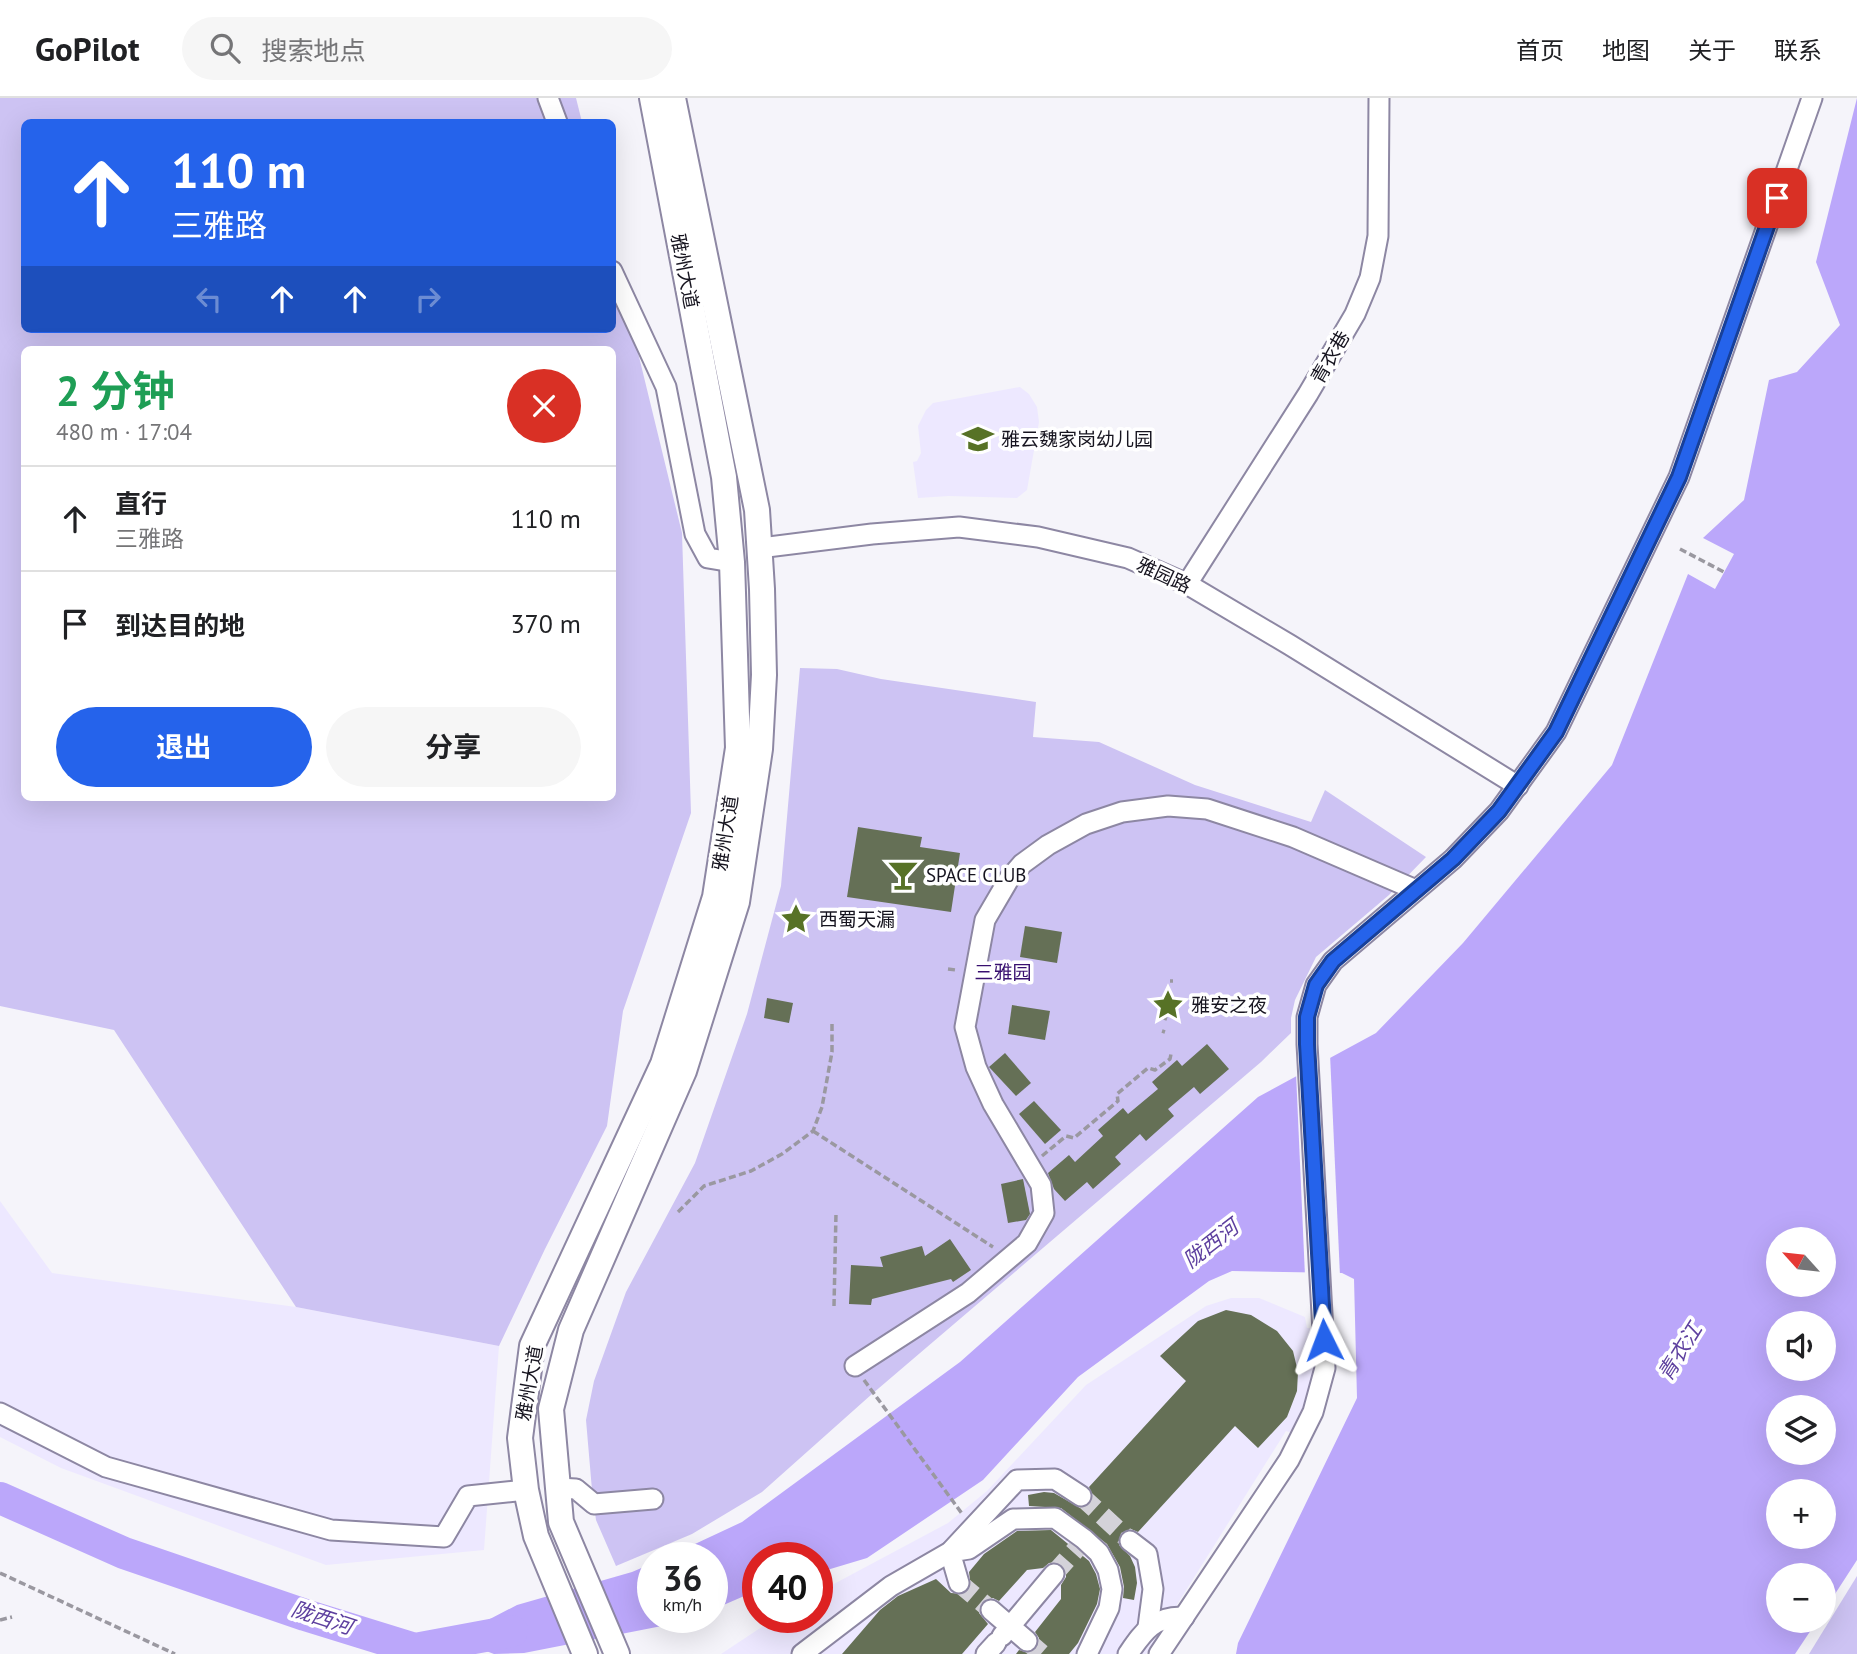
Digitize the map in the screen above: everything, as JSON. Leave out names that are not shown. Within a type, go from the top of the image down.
[{"type":"main road","name":"雅州大道","points":[[585,1654],[536,1536],[526,1490],[520,1438],[532,1346],[663,1064],[715,897],[738,748],[732,562],[724,477],[652,98]]},
{"type":"main road","name":"雅州大道","points":[[617,1654],[561,1522],[551,1409],[571,1330],[684,1071],[737,902],[760,749],[764,675],[757,510],[673,98]]},
{"type":"street","points":[[548,98],[556,119]]},
{"type":"street","name":"青衣巷","points":[[1187,584],[1308,394],[1355,314],[1370,278],[1378,236],[1379,98]]},
{"type":"street","points":[[1159,1654],[1289,1460],[1313,1412],[1325,1368],[1307,1044],[1307,1017],[1316,985],[1333,961],[1453,859],[1499,811],[1556,732],[1679,477],[1812,98]]},
{"type":"street","points":[[616,280],[666,387],[695,534],[708,558],[732,562]]},
{"type":"street","name":"雅园路","points":[[760,548],[872,534],[959,527],[1038,537],[1128,558],[1187,584],[1518,786]]},
{"type":"street","points":[[855,1366],[968,1293],[1027,1243],[1044,1213],[1041,1185],[993,1104],[975,1067],[965,1027],[985,920],[1009,879],[1022,864],[1048,845],[1086,824],[1122,812],[1168,806],[1207,809],[1293,837],[1416,890]]},
{"type":"street","points":[[0,1413],[106,1467],[331,1530],[444,1537],[468,1496],[526,1490]]},
{"type":"street","points":[[805,1653],[891,1586],[950,1552],[1017,1480],[1055,1479],[1081,1496]]},
{"type":"street","points":[[558,1489],[576,1489],[594,1504],[653,1499]]},
{"type":"street","points":[[950,1552],[969,1549],[1013,1519],[1055,1518],[1081,1543],[1099,1553],[1108,1570],[1112,1589],[1110,1608],[1087,1654]]},
{"type":"street","points":[[1128,1654],[1147,1627],[1153,1589],[1147,1554],[1130,1541]]},
{"type":"street","points":[[950,1552],[959,1583]]},
{"type":"street","points":[[998,1640],[1054,1574]]},
{"type":"street","points":[[991,1610],[998,1640]]},
{"type":"street","points":[[1147,1627],[1171,1616],[1184,1617]]},
{"type":"street","points":[[998,1640],[1027,1641]]},
{"type":"path","points":[[1679,549],[1724,572]]},
{"type":"path","points":[[948,968],[956,970]]},
{"type":"path","points":[[678,1212],[704,1186],[751,1171],[782,1154],[813,1131],[822,1107],[832,1052],[832,1021]]},
{"type":"path","points":[[1030,1167],[1066,1136],[1073,1138],[1118,1101],[1118,1094],[1128,1085],[1148,1068],[1155,1070],[1170,1059],[1171,1054]]},
{"type":"path","points":[[813,1131],[1010,1258]]},
{"type":"path","points":[[834,1306],[836,1213]]},
{"type":"path","points":[[872,1394],[961,1513]]},
{"type":"path","points":[[0,1573],[175,1654]]},
{"type":"path","points":[[26,1594],[30,1586]]},
{"type":"path","points":[[0,1620],[12,1616]]},
{"type":"shaded area","name":"雅云魏家岗幼儿园","points":[[1020,387],[1029,394],[1037,407],[1039,422],[1027,490],[1017,498],[918,498],[913,462],[917,461],[921,453],[918,426],[926,410],[933,403]]},
{"type":"shaded area","points":[[0,1201],[52,1273],[296,1307],[499,1346],[484,1550],[326,1565],[61,1468],[0,1437]]},
{"type":"shaded area","points":[[1231,1298],[1259,1298],[1305,1317],[1307,1328],[1314,1328],[1314,1370],[1303,1412],[1292,1433],[1286,1431],[1146,1654],[721,1654],[753,1633],[833,1633],[833,1584],[948,1523],[987,1491],[1086,1385],[1206,1306]]},
{"type":"green space","points":[[0,98],[576,98],[581,119],[21,119],[21,333],[616,333],[616,262],[682,533],[691,813],[623,1011],[607,1126],[499,1346],[296,1307],[114,1030],[0,1006]]},
{"type":"green space","name":"三雅园","points":[[800,668],[837,669],[881,679],[1036,702],[1033,737],[1099,742],[1195,785],[1311,822],[1325,790],[1426,857],[1389,895],[1316,957],[1295,1000],[1291,1033],[1261,1062],[872,1394],[762,1492],[692,1534],[673,1542],[637,1542],[637,1557],[616,1566],[596,1520],[592,1490],[586,1420],[594,1381],[626,1292],[695,1163],[747,1014],[781,886]]},
{"type":"green space","points":[[1857,1576],[1857,1654],[1809,1654],[1822,1633],[1836,1633],[1836,1610]]},
{"type":"water","name":"青衣江","points":[[1857,98],[1857,1560],[1836,1592],[1836,1563],[1766,1563],[1766,1633],[1809,1633],[1795,1654],[1236,1654],[1238,1643],[1357,1398],[1354,1279],[1342,1273],[1232,1271],[1209,1281],[1078,1377],[983,1480],[867,1558],[833,1568],[833,1542],[742,1542],[742,1597],[728,1603],[728,1542],[699,1542],[742,1522],[960,1362],[1258,1097],[1376,1033],[1463,943],[1612,765],[1688,574],[1715,589],[1734,554],[1703,538],[1744,500],[1769,380],[1797,372],[1840,325],[1816,262]]},
{"type":"water","points":[[637,1570],[637,1631],[524,1653],[494,1654],[465,1643],[488,1620],[517,1605]]},
{"type":"pier","points":[[1330,1054],[1340,1276],[1305,1276],[1296,1073]]},
{"type":"building","name":"SPACE CLUB","points":[[858,827],[922,837],[920,847],[960,853],[951,912],[847,897]]},
{"type":"building","points":[[1025,926],[1062,932],[1057,963],[1020,957]]},
{"type":"building","points":[[767,998],[793,1003],[789,1023],[764,1018]]},
{"type":"building","points":[[1012,1005],[1050,1011],[1045,1040],[1008,1034]]},
{"type":"building","points":[[1207,1044],[1229,1069],[1200,1094],[1194,1087],[1168,1109],[1174,1116],[1146,1141],[1140,1134],[1115,1157],[1121,1164],[1093,1189],[1087,1182],[1065,1201],[1054,1189],[1048,1173],[1069,1155],[1075,1162],[1103,1136],[1098,1130],[1123,1108],[1128,1114],[1158,1089],[1152,1082],[1177,1060],[1182,1066]]},
{"type":"building","points":[[1005,1053],[1031,1083],[1016,1096],[989,1067]]},
{"type":"building","points":[[1034,1101],[1061,1130],[1045,1144],[1019,1114]]},
{"type":"building","points":[[1023,1179],[1030,1214],[1026,1220],[1008,1223],[1001,1184]]},
{"type":"building","points":[[950,1239],[971,1270],[953,1282],[951,1279],[872,1299],[871,1305],[849,1304],[851,1265],[883,1267],[880,1257],[922,1246],[925,1256]]},
{"type":"building","points":[[1226,1310],[1251,1315],[1277,1331],[1293,1351],[1298,1372],[1297,1391],[1287,1417],[1258,1448],[1235,1426],[1138,1532],[1131,1529],[1121,1533],[1119,1545],[1130,1556],[1137,1583],[1134,1600],[1123,1598],[1120,1567],[1107,1544],[1061,1508],[1029,1506],[1028,1495],[1054,1493],[1080,1508],[1091,1503],[1093,1496],[1089,1487],[1186,1381],[1160,1356],[1198,1321]]},
{"type":"building","points":[[1051,1530],[1089,1561],[1100,1589],[1097,1604],[1078,1643],[1069,1654],[1016,1654],[1019,1650],[1030,1653],[1037,1648],[1039,1638],[1035,1632],[1061,1599],[1061,1585],[1066,1577],[1066,1570],[1055,1562],[1043,1568],[1027,1570],[999,1601],[993,1598],[982,1602],[979,1613],[988,1624],[962,1654],[842,1654],[880,1610],[898,1596],[936,1579],[951,1593],[963,1594],[971,1587],[969,1572],[984,1554],[1017,1531]]},
{"type":"waterway","name":"陇西河","points":[[0,1498],[124,1553],[305,1615],[415,1649],[512,1631]]},
{"type":"tunnel","points":[[1081,1496],[1130,1541]]},
{"type":"tunnel","points":[[1054,1574],[1078,1547]]},
{"type":"tunnel","points":[[959,1583],[991,1610]]},
{"type":"tunnel","points":[[1027,1641],[1042,1654]]},
{"type":"place","name":"雅云魏家岗幼儿园","points":[[978,439]]},
{"type":"place","name":"SPACE CLUB","points":[[903,875]]},
{"type":"place","name":"西蜀天漏","points":[[796,919]]},
{"type":"place","name":"雅安之夜","points":[[1168,1005]]},
{"type":"route","points":[[1324,1340],[1307,1044],[1307,1017],[1316,985],[1333,961],[1453,859],[1499,811],[1556,732],[1679,477],[1777,198]]}]
